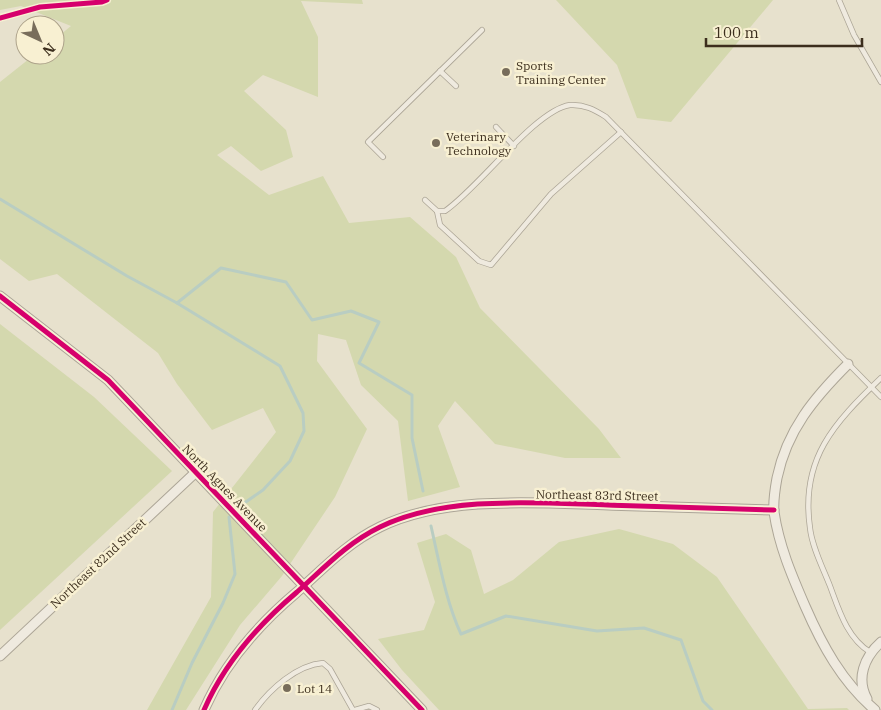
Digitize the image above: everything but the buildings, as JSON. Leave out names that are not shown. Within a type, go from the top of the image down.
[{"type":"street","name":"North Agnes Avenue","points":[[0,296],[108,380],[422,710]]},
{"type":"street","points":[[848,364],[817,395],[801,416],[792,433],[780,464],[774,510],[782,550],[816,631],[849,683],[873,709]]},
{"type":"street","name":"Northeast 82nd Street","points":[[0,656],[196,472]]},
{"type":"street","name":"Northeast 83rd Street","points":[[204,710],[210,695],[243,647],[282,605],[304,586],[330,559],[355,541],[381,526],[406,516],[438,509],[488,504],[774,510]]},
{"type":"street","points":[[873,709],[863,691],[862,678],[864,665],[870,652],[881,642]]},
{"type":"lane","points":[[839,0],[854,35],[881,82]]},
{"type":"lane","points":[[383,157],[368,142],[482,30]]},
{"type":"lane","points":[[440,71],[456,86]]},
{"type":"lane","points":[[437,211],[445,211],[453,206],[546,115],[571,105],[595,110],[621,132],[881,397]]},
{"type":"lane","points":[[496,127],[514,146]]},
{"type":"lane","points":[[425,200],[437,211],[440,225],[479,261],[491,265],[551,194],[621,132]]},
{"type":"lane","points":[[870,652],[860,646],[852,637],[834,598],[810,530],[807,493],[814,467],[827,438],[843,415],[881,378]]},
{"type":"lane","points":[[255,710],[282,683],[304,667],[323,663],[330,669],[354,710],[369,706],[377,710]]},
{"type":"green space","points":[[0,0],[362,0],[363,4],[301,1],[318,37],[318,97],[263,75],[244,91],[286,130],[293,157],[261,171],[231,146],[217,155],[269,195],[323,176],[349,223],[410,217],[456,257],[480,308],[599,429],[621,458],[565,458],[495,444],[455,401],[438,426],[460,487],[408,501],[398,421],[361,385],[346,340],[318,334],[317,361],[367,429],[335,497],[282,576],[240,625],[186,710],[147,710],[211,597],[213,512],[276,432],[263,408],[212,430],[177,384],[158,353],[57,274],[29,281],[0,259],[0,82],[21,65],[65,65],[65,31],[71,26],[65,24],[65,15],[44,15],[21,6],[0,10]]},
{"type":"green space","points":[[556,0],[773,0],[671,122],[637,118],[617,65]]},
{"type":"green space","points":[[0,324],[94,397],[172,471],[0,630]]},
{"type":"green space","points":[[619,529],[673,544],[717,577],[808,709],[847,708],[849,710],[439,710],[402,670],[378,639],[424,630],[435,602],[417,543],[446,534],[471,550],[484,594],[513,580],[559,542]]},
{"type":"waterway","points":[[0,199],[127,276],[177,303],[221,268],[286,282],[312,320],[351,311],[379,322],[359,363],[412,395],[412,438],[423,491]]},
{"type":"waterway","points":[[177,303],[280,366],[303,413],[304,431],[290,461],[263,490],[240,506]]},
{"type":"waterway","points":[[172,710],[192,663],[223,603],[235,574],[229,517]]},
{"type":"waterway","points":[[431,526],[447,595],[461,634],[506,616],[597,631],[644,628],[681,640],[703,701],[712,710]]},
{"type":"cycle path","points":[[0,18],[40,7],[107,0]]},
{"type":"cycle path","points":[[0,296],[108,380],[422,710]]},
{"type":"cycle path","points":[[204,710],[232,661],[269,617],[346,548],[368,533],[406,517],[462,505],[492,503],[774,510]]},
{"type":"place","name":"Sports Training Center","points":[[506,72]]},
{"type":"place","name":"Veterinary Technology","points":[[436,143]]},
{"type":"place","name":"Lot 14","points":[[287,688]]}]
